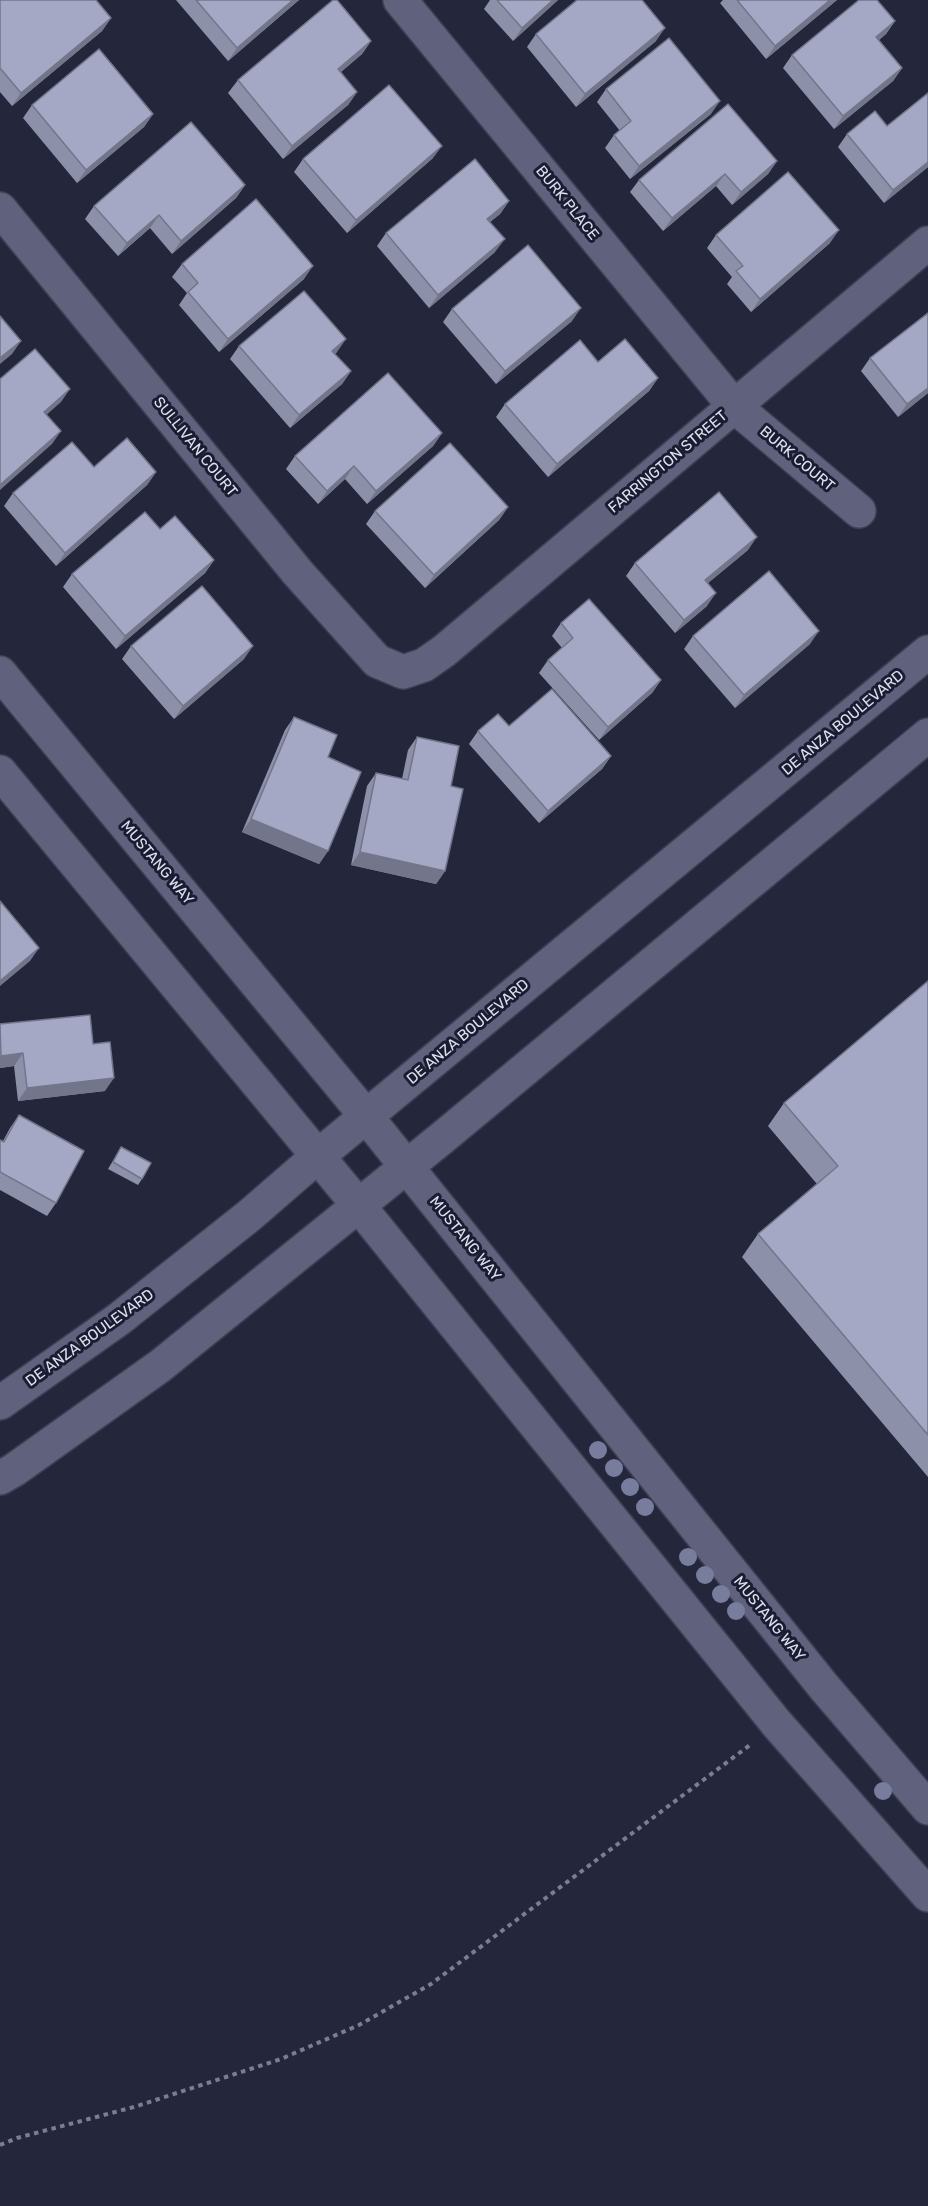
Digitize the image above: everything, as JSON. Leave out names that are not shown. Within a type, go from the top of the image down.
[{"type":"street","name":"BURK PLACE","points":[[400,0],[734,406]]},
{"type":"street","name":"SULLIVAN COURT","points":[[0,208],[298,573],[377,661],[403,672]]},
{"type":"street","name":"FARRINGTON STREET","points":[[403,672],[424,665],[444,651],[928,243]]},
{"type":"street","name":"BURK COURT","points":[[734,406],[859,511]]},
{"type":"street","name":"DE ANZA BOULEVARD","points":[[0,1402],[119,1319],[250,1215],[366,1116],[928,652]]},
{"type":"street","name":"MUSTANG WAY","points":[[0,673],[407,1166],[824,1687],[928,1808]]},
{"type":"street","points":[[0,1478],[160,1366],[359,1206],[928,735]]},
{"type":"street","points":[[0,772],[359,1206],[777,1724],[928,1895]]},
{"type":"path","points":[[0,2145],[17,2138],[134,2107],[281,2059],[359,2025],[431,1984],[777,1724]]},
{"type":"building","points":[[1,0],[96,0],[111,18],[21,93],[0,68]]},
{"type":"building","points":[[196,0],[293,0],[237,48]]},
{"type":"building","points":[[333,0],[337,0],[371,41],[338,69],[357,92],[292,146],[238,80]]},
{"type":"building","points":[[497,0],[553,0],[522,28]]},
{"type":"building","points":[[577,0],[642,0],[665,28],[585,94],[536,34]]},
{"type":"building","points":[[737,0],[830,0],[775,46]]},
{"type":"building","points":[[859,0],[877,0],[895,21],[876,37],[902,68],[843,116],[792,55]]},
{"type":"building","points":[[669,38],[720,101],[639,166],[614,135],[631,121],[606,89]]},
{"type":"building","points":[[99,49],[153,114],[86,170],[32,105]]},
{"type":"building","points":[[389,85],[442,146],[356,220],[303,159]]},
{"type":"building","points":[[928,93],[928,162],[893,190],[847,134],[875,111],[887,126]]},
{"type":"building","points":[[728,104],[777,161],[741,192],[725,174],[672,218],[639,180]]},
{"type":"building","points":[[191,122],[245,185],[181,241],[159,215],[127,243],[94,206]]},
{"type":"building","points":[[475,159],[509,201],[487,219],[505,239],[438,295],[386,233]]},
{"type":"building","points":[[788,172],[839,230],[760,299],[736,271],[743,266],[716,235]]},
{"type":"building","points":[[256,199],[313,266],[228,339],[188,292],[198,283],[182,264]]},
{"type":"building","points":[[528,245],[581,308],[505,371],[452,309]]},
{"type":"building","points":[[304,291],[346,339],[332,351],[351,371],[299,415],[239,346]]},
{"type":"building","points":[[928,313],[928,388],[907,404],[870,358]]},
{"type":"building","points":[[0,316],[21,341],[0,358]]},
{"type":"building","points":[[625,339],[658,378],[557,464],[505,404],[580,340],[598,362]]},
{"type":"building","points":[[35,349],[70,389],[44,412],[61,431],[0,485],[0,379]]},
{"type":"building","points":[[388,373],[442,433],[376,491],[354,466],[327,491],[295,456]]},
{"type":"building","points":[[127,438],[156,472],[65,553],[13,493],[72,442],[94,467]]},
{"type":"building","points":[[450,443],[508,507],[434,575],[375,511]]},
{"type":"building","points":[[719,492],[757,537],[705,580],[716,593],[684,620],[635,563]]},
{"type":"building","points":[[145,512],[160,529],[175,516],[214,560],[125,636],[72,574]]},
{"type":"building","points":[[769,571],[819,631],[744,695],[693,636]]},
{"type":"building","points":[[202,586],[253,646],[183,706],[131,646]]},
{"type":"building","points":[[589,599],[661,680],[608,727],[548,660],[573,638],[561,623]]},
{"type":"building","points":[[552,689],[611,756],[548,811],[478,731],[498,714],[509,726]]},
{"type":"building","points":[[294,717],[337,735],[328,757],[361,772],[328,851],[251,819]]},
{"type":"building","points":[[417,737],[459,746],[451,786],[463,789],[445,871],[360,852],[376,773],[408,780]]},
{"type":"building","points":[[0,901],[39,948],[0,981]]},
{"type":"building","points":[[928,981],[928,1435],[758,1234],[838,1166],[784,1103]]},
{"type":"building","points":[[90,1015],[93,1044],[110,1042],[114,1078],[27,1088],[23,1053],[1,1056],[0,1024]]},
{"type":"building","points":[[19,1115],[84,1151],[56,1203],[0,1172],[0,1140],[4,1142]]},
{"type":"building","points":[[121,1147],[151,1163],[142,1179],[113,1162]]}]
